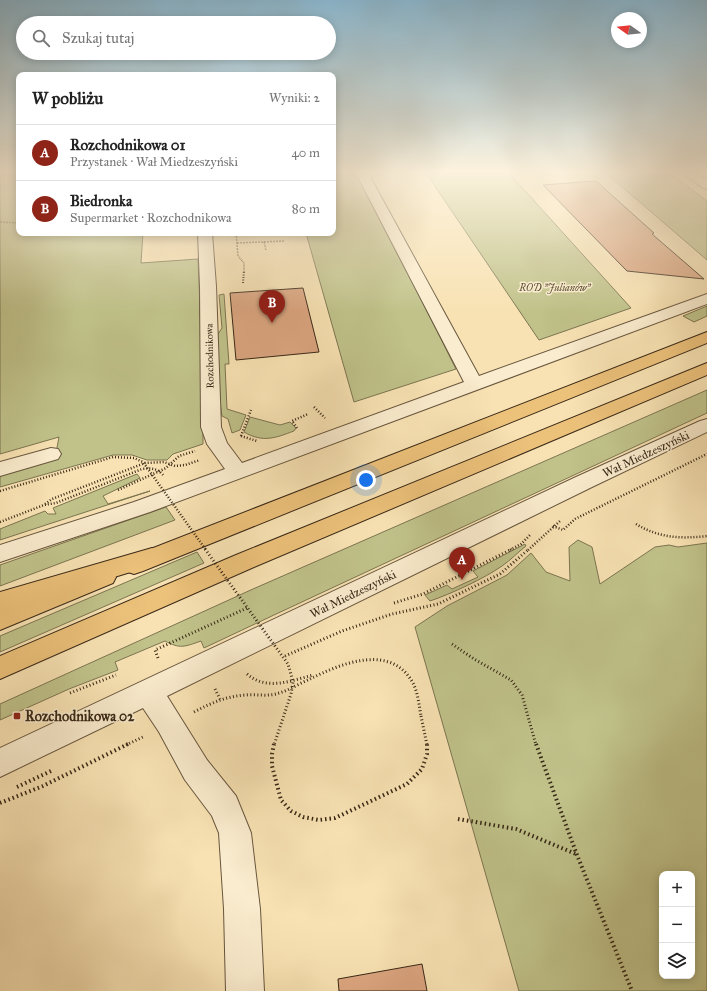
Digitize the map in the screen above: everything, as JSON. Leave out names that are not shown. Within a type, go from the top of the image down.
[{"type":"main road","points":[[0,620],[152,557],[707,337]]},
{"type":"main road","points":[[0,668],[245,560],[707,368]]},
{"type":"main road","points":[[0,602],[152,557]]},
{"type":"street","points":[[387,219],[475,385]]},
{"type":"street","name":"Rozchodnikowa","points":[[205,236],[208,286],[211,428],[213,436],[238,472]]},
{"type":"street","points":[[0,554],[142,507],[707,299]]},
{"type":"street","name":"Wał Miedzeszyński","points":[[0,763],[584,482],[704,430]]},
{"type":"street","points":[[0,469],[51,454]]},
{"type":"street","points":[[148,692],[169,723],[196,770],[225,808],[235,833],[242,909],[246,991]]},
{"type":"path","points":[[0,222],[16,223]]},
{"type":"path","points":[[236,236],[238,256],[244,262],[243,283]]},
{"type":"path","points":[[237,243],[284,241]]},
{"type":"path","points":[[264,242],[266,250]]},
{"type":"path","points":[[314,407],[329,422]]},
{"type":"path","points":[[241,436],[251,410]]},
{"type":"path","points":[[302,433],[292,421],[308,414]]},
{"type":"path","points":[[44,505],[52,499],[139,465],[158,462],[175,466],[185,465],[253,441]]},
{"type":"path","points":[[122,488],[160,470],[179,456],[200,450]]},
{"type":"path","points":[[0,491],[113,457],[134,458],[143,462],[288,664],[291,673],[293,682],[291,694],[272,754],[272,766],[281,800],[291,811],[303,817],[319,820],[335,818],[407,784],[417,777],[424,767],[427,757],[427,744],[413,683],[403,669],[390,662],[374,659],[357,660],[319,674],[270,685],[257,682],[247,674]]},
{"type":"path","points":[[0,522],[44,505],[56,503],[142,469],[152,468],[160,470]]},
{"type":"path","points":[[280,659],[349,628],[392,614],[438,604],[500,574],[565,516]]},
{"type":"path","points":[[636,524],[658,536],[672,538],[695,538],[707,536]]},
{"type":"path","points":[[158,660],[155,650],[247,608]]},
{"type":"path","points":[[452,644],[474,659],[511,680],[522,695],[533,736],[577,855],[632,991]]},
{"type":"path","points":[[240,677],[253,671]]},
{"type":"path","points":[[209,693],[222,687]]},
{"type":"path","points":[[12,789],[58,767]]},
{"type":"path","points":[[458,820],[516,829],[577,855]]},
{"type":"green space","points":[[0,219],[16,219],[16,236],[143,236],[141,263],[198,259],[203,378],[203,444],[173,454],[167,460],[147,460],[132,455],[113,455],[0,487],[0,476],[55,458],[59,437],[0,454]]},
{"type":"green space","points":[[336,219],[381,219],[456,369],[354,402],[307,236],[336,236]]},
{"type":"green space","name":"ROD \"Julianów\"","points":[[457,219],[551,219],[631,308],[539,340]]},
{"type":"green space","points":[[660,219],[707,219],[707,260]]},
{"type":"green space","points":[[224,294],[229,364],[225,364],[227,409],[246,415],[240,430],[232,433],[228,419],[222,416],[219,395],[216,337],[222,328],[219,295]]},
{"type":"green space","points":[[707,306],[707,316],[694,322],[683,316]]},
{"type":"green space","points":[[707,390],[707,413],[204,648],[201,641],[190,645],[178,646],[165,641],[115,662],[118,670],[69,689],[0,720],[0,704],[253,589]]},
{"type":"green space","points":[[250,417],[280,425],[290,422],[296,428],[294,431],[281,436],[269,438],[257,437],[244,432]]},
{"type":"green space","points":[[137,474],[140,478],[103,496],[108,504],[150,491],[0,540],[0,529],[45,511],[48,514],[56,514],[53,508]]},
{"type":"green space","points":[[166,507],[175,520],[0,586],[0,565]]},
{"type":"green space","points":[[578,540],[592,547],[600,584],[655,547],[669,545],[678,547],[707,543],[707,991],[519,991],[415,627],[447,606],[507,575],[531,553],[546,572],[570,581],[569,547]]},
{"type":"green space","points":[[525,544],[526,546],[505,564],[477,581],[430,601],[425,595],[447,585],[452,589],[478,577],[473,571]]},
{"type":"green space","points":[[197,552],[204,563],[0,652],[0,636]]},
{"type":"building","points":[[576,219],[639,219],[654,233],[652,234],[704,279],[627,271]]},
{"type":"building","points":[[303,288],[319,352],[236,360],[230,293]]},
{"type":"building","points":[[422,964],[427,991],[339,991],[338,979]]},
{"type":"place","name":"Biedronka","points":[[272,323]]},
{"type":"place","name":"Rozchodnikowa 01","points":[[462,580]]},
{"type":"place","name":"Rozchodnikowa 02","points":[[17,716]]}]
